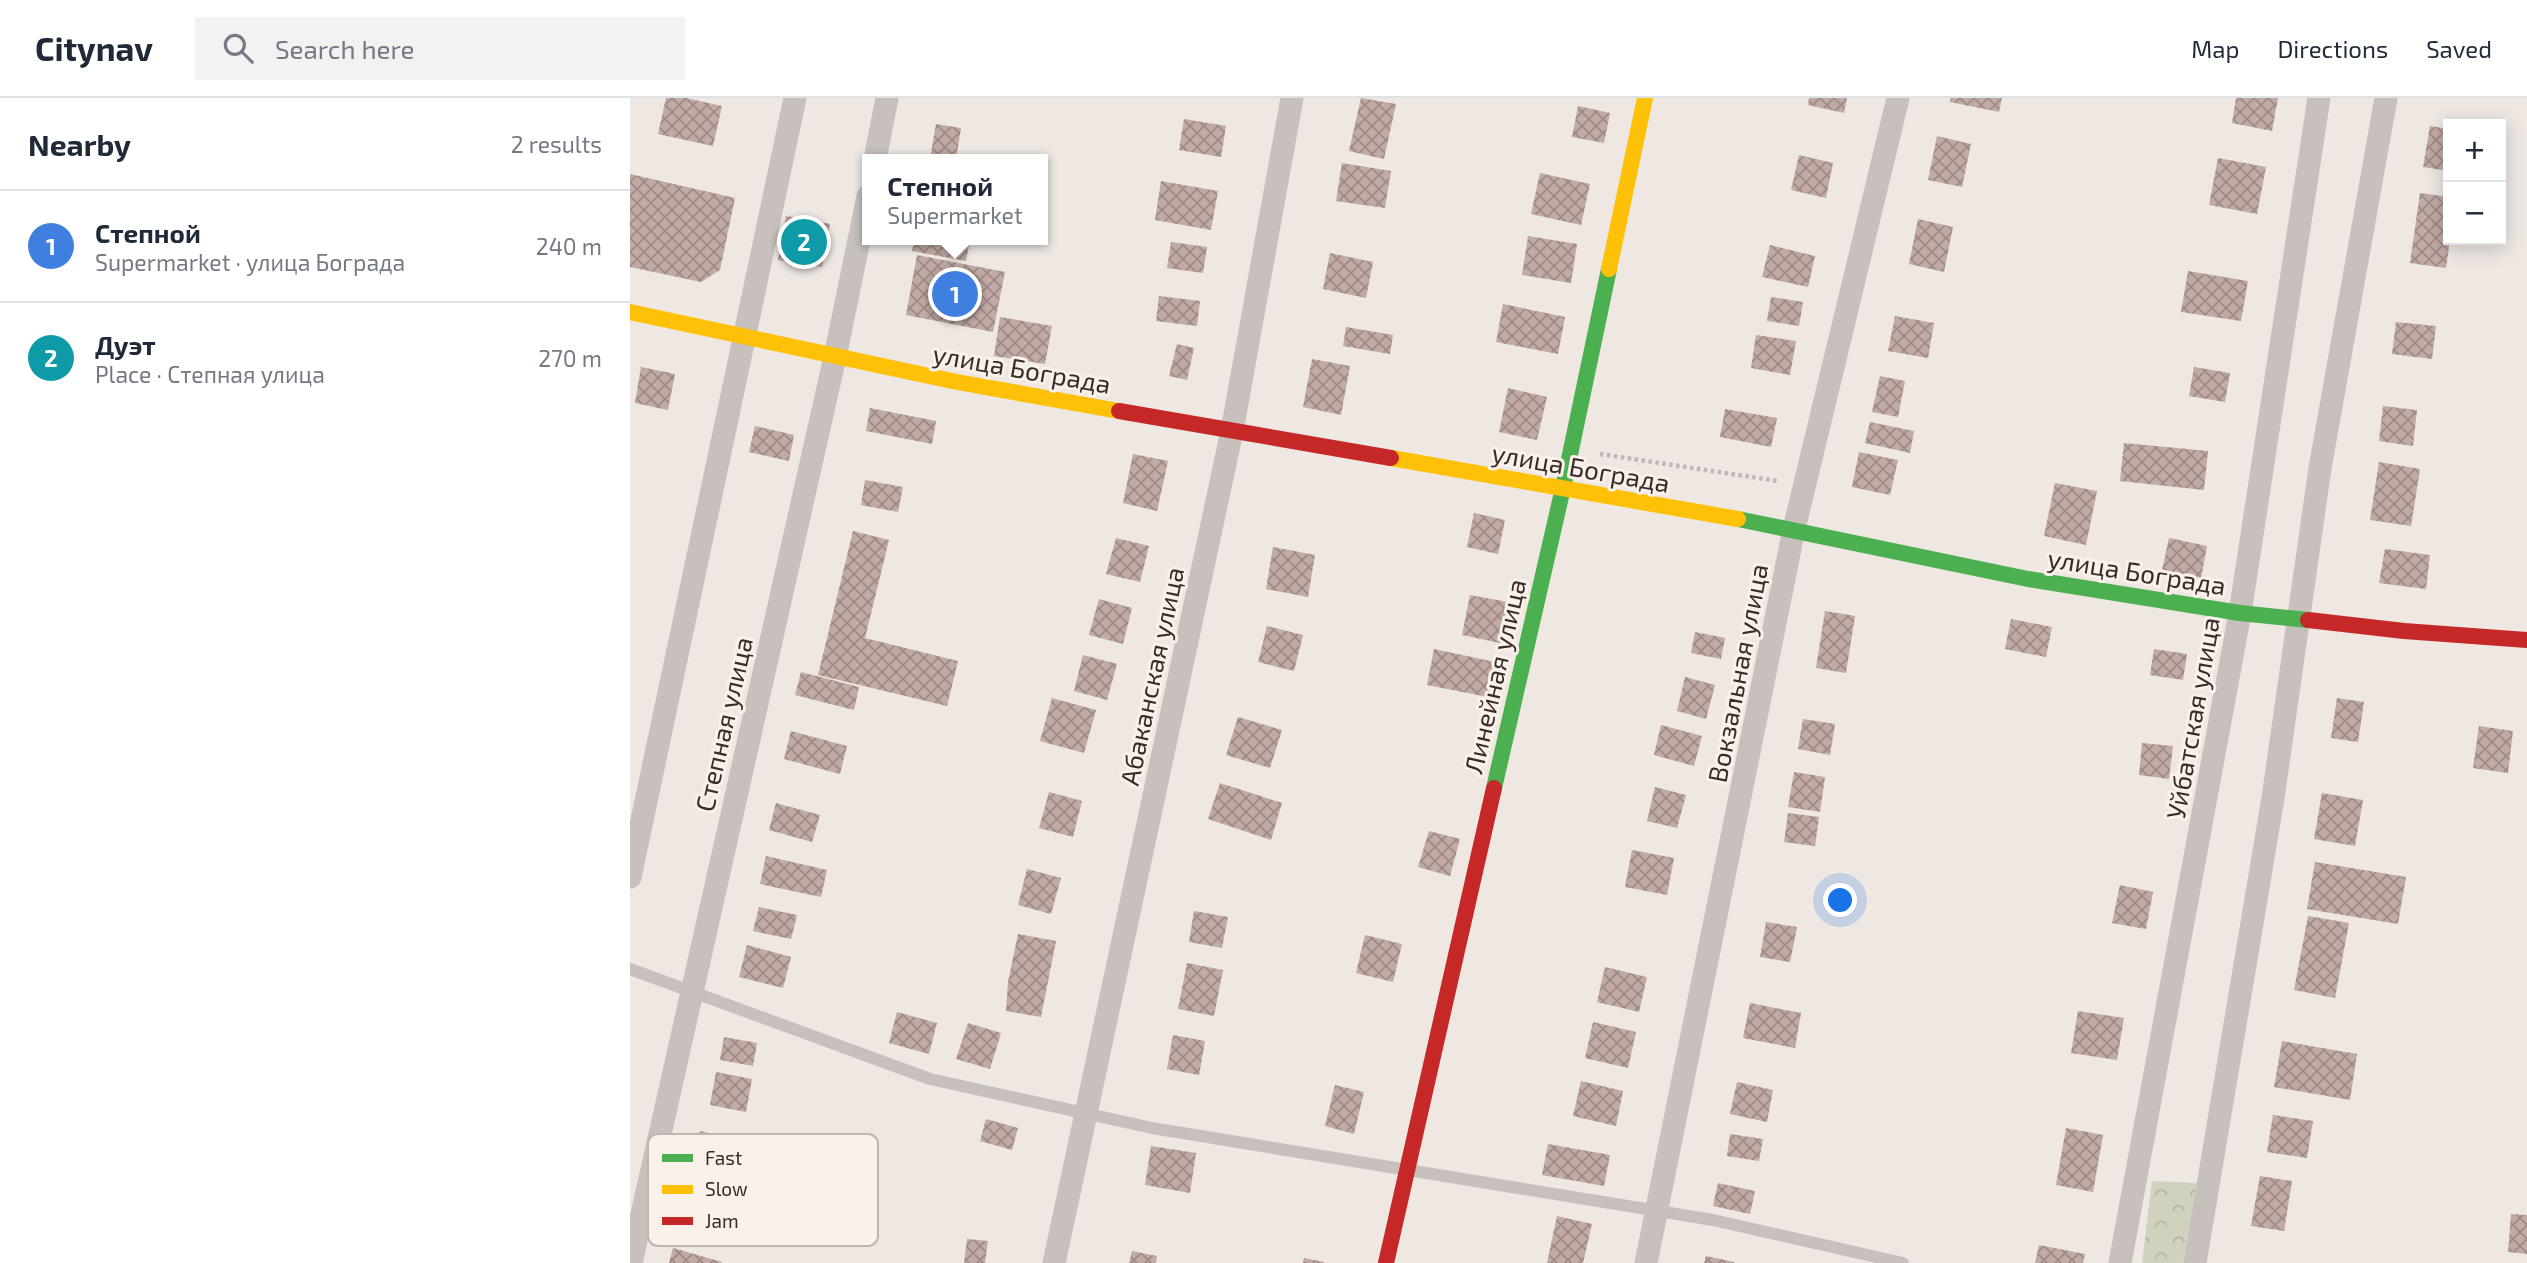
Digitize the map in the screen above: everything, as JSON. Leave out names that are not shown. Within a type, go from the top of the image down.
[{"type":"main road","name":"Линейная улица","points":[[1386,1263],[1563,488],[1645,98]]},
{"type":"main road","name":"улица Бограда","points":[[630,313],[957,382],[1794,529],[2028,579],[2240,613],[2404,631],[2527,640]]},
{"type":"street","points":[[630,877],[795,98]]},
{"type":"street","points":[[876,154],[887,98]]},
{"type":"street","name":"Абаканская улица","points":[[1054,1263],[1232,431],[1292,98]]},
{"type":"street","name":"Вокзальная улица","points":[[1646,1263],[1794,529],[1898,98]]},
{"type":"street","name":"Уйбатская улица","points":[[2120,1263],[2240,613],[2319,98]]},
{"type":"street","points":[[2194,1263],[2273,799],[2320,468],[2386,98]]},
{"type":"street","name":"Степная улица","points":[[659,1134],[835,357],[862,221]]},
{"type":"street","name":"Степная улица","points":[[631,1263],[648,1186]]},
{"type":"lane","points":[[630,969],[930,1079],[1152,1128],[1713,1220],[1903,1263]]},
{"type":"path","points":[[1571,449],[1739,476],[1805,483]]},
{"type":"green space","points":[[2152,1181],[2197,1183],[2183,1263],[2142,1263]]},
{"type":"building","points":[[666,98],[686,98],[722,106],[713,146],[658,134]]},
{"type":"building","points":[[1361,98],[1396,104],[1384,159],[1349,151]]},
{"type":"building","points":[[1809,98],[1847,98],[1844,113],[1808,105]]},
{"type":"building","points":[[1950,98],[2002,98],[1999,112],[1950,102]]},
{"type":"building","points":[[2236,98],[2278,98],[2272,131],[2232,123]]},
{"type":"building","points":[[1578,106],[1610,113],[1604,143],[1572,137]]},
{"type":"building","points":[[1184,119],[1226,126],[1221,157],[1179,150]]},
{"type":"building","points":[[936,124],[961,128],[957,154],[931,154]]},
{"type":"building","points":[[2430,126],[2443,128],[2443,170],[2423,167]]},
{"type":"building","points":[[1937,136],[1971,144],[1962,187],[1928,180]]},
{"type":"building","points":[[1799,155],[1833,163],[1826,198],[1791,190]]},
{"type":"building","points":[[2218,158],[2266,167],[2257,214],[2209,205]]},
{"type":"building","points":[[1342,163],[1391,171],[1385,208],[1336,201]]},
{"type":"building","points":[[1540,173],[1590,184],[1581,225],[1531,214]]},
{"type":"building","points":[[630,174],[735,198],[720,270],[701,282],[630,267]]},
{"type":"building","points":[[1161,181],[1218,191],[1211,230],[1155,220]]},
{"type":"building","points":[[2420,193],[2443,196],[2443,245],[2449,245],[2446,268],[2410,263]]},
{"type":"building","points":[[786,216],[830,224],[822,267],[778,260]]},
{"type":"building","points":[[1918,219],[1953,227],[1944,272],[1909,264]]},
{"type":"building","points":[[1528,236],[1577,244],[1571,283],[1522,275]]},
{"type":"building","points":[[1171,242],[1207,247],[1203,273],[1167,268]]},
{"type":"building","points":[[913,245],[969,245],[966,261],[912,251]]},
{"type":"building","points":[[1770,245],[1815,256],[1808,287],[1762,277]]},
{"type":"building","points":[[1330,253],[1373,262],[1366,298],[1323,289]]},
{"type":"building","points":[[917,255],[1005,272],[993,332],[906,315]]},
{"type":"building","points":[[2188,271],[2248,281],[2241,321],[2181,312]]},
{"type":"building","points":[[1159,296],[1200,301],[1197,326],[1156,321]]},
{"type":"building","points":[[1771,297],[1803,302],[1799,326],[1767,321]]},
{"type":"building","points":[[1503,304],[1565,317],[1558,354],[1496,342]]},
{"type":"building","points":[[1895,316],[1934,323],[1928,358],[1888,351]]},
{"type":"building","points":[[1000,317],[1052,326],[1045,364],[994,356]]},
{"type":"building","points":[[2396,322],[2436,326],[2432,359],[2392,354]]},
{"type":"building","points":[[1346,327],[1393,335],[1390,354],[1343,346]]},
{"type":"building","points":[[1756,335],[1796,341],[1790,375],[1751,368]]},
{"type":"building","points":[[1177,344],[1194,348],[1187,380],[1169,376]]},
{"type":"building","points":[[1312,359],[1350,366],[1341,415],[1303,407]]},
{"type":"building","points":[[641,367],[675,374],[668,410],[635,403]]},
{"type":"building","points":[[2194,367],[2230,373],[2225,402],[2189,396]]},
{"type":"building","points":[[1880,376],[1905,381],[1898,417],[1872,412]]},
{"type":"building","points":[[1508,388],[1547,397],[1537,440],[1499,432]]},
{"type":"building","points":[[2383,406],[2417,410],[2413,446],[2379,441]]},
{"type":"building","points":[[870,408],[936,421],[932,444],[866,431]]},
{"type":"building","points":[[1725,409],[1777,418],[1771,447],[1720,437]]},
{"type":"building","points":[[1870,422],[1914,431],[1910,453],[1865,443]]},
{"type":"building","points":[[755,426],[794,435],[789,461],[749,452]]},
{"type":"building","points":[[2124,443],[2208,451],[2204,490],[2120,481]]},
{"type":"building","points":[[1859,452],[1898,460],[1890,495],[1852,487]]},
{"type":"building","points":[[1133,454],[1168,461],[1157,511],[1123,503]]},
{"type":"building","points":[[2379,462],[2420,469],[2411,526],[2370,520]]},
{"type":"building","points":[[865,480],[903,487],[898,512],[861,505]]},
{"type":"building","points":[[2055,483],[2097,491],[2086,545],[2044,536]]},
{"type":"building","points":[[1474,513],[1505,520],[1498,554],[1467,547]]},
{"type":"building","points":[[853,531],[889,540],[865,638],[958,661],[947,706],[818,675]]},
{"type":"building","points":[[1116,538],[1149,546],[1140,582],[1106,574]]},
{"type":"building","points":[[2169,538],[2207,546],[2201,578],[2162,570]]},
{"type":"building","points":[[1273,547],[1315,555],[1308,597],[1266,589]]},
{"type":"building","points":[[2385,549],[2430,555],[2426,589],[2379,583]]},
{"type":"building","points":[[1470,595],[1508,602],[1500,643],[1462,635]]},
{"type":"building","points":[[1099,599],[1132,608],[1123,644],[1089,635]]},
{"type":"building","points":[[1825,611],[1855,616],[1846,673],[1816,668]]},
{"type":"building","points":[[2011,619],[2052,627],[2046,657],[2005,649]]},
{"type":"building","points":[[1267,626],[1303,635],[1294,671],[1258,662]]},
{"type":"building","points":[[1695,632],[1725,638],[1721,659],[1691,653]]},
{"type":"building","points":[[1434,649],[1495,662],[1488,697],[1427,685]]},
{"type":"building","points":[[2154,649],[2187,654],[2183,680],[2150,675]]},
{"type":"building","points":[[1083,655],[1117,664],[1107,700],[1074,691]]},
{"type":"building","points":[[801,672],[859,687],[854,710],[795,695]]},
{"type":"building","points":[[1685,677],[1715,685],[1706,719],[1677,711]]},
{"type":"building","points":[[1052,698],[1096,710],[1084,753],[1040,741]]},
{"type":"building","points":[[2337,698],[2364,702],[2358,742],[2331,738]]},
{"type":"building","points":[[1238,717],[1282,730],[1270,768],[1226,755]]},
{"type":"building","points":[[1803,719],[1835,724],[1830,755],[1798,749]]},
{"type":"building","points":[[1661,725],[1702,736],[1694,766],[1654,755]]},
{"type":"building","points":[[2479,726],[2513,731],[2508,773],[2473,768]]},
{"type":"building","points":[[791,731],[847,746],[840,774],[784,759]]},
{"type":"building","points":[[2142,743],[2173,746],[2169,779],[2139,775]]},
{"type":"building","points":[[1794,772],[1825,777],[1820,812],[1788,807]]},
{"type":"building","points":[[1220,783],[1282,803],[1271,840],[1208,819]]},
{"type":"building","points":[[1655,787],[1686,795],[1677,828],[1647,821]]},
{"type":"building","points":[[1049,792],[1082,801],[1073,837],[1039,828]]},
{"type":"building","points":[[2322,793],[2363,800],[2355,846],[2314,839]]},
{"type":"building","points":[[776,803],[820,815],[812,842],[769,830]]},
{"type":"building","points":[[1788,813],[1819,817],[1815,846],[1784,842]]},
{"type":"building","points":[[1429,831],[1460,839],[1450,876],[1418,867]]},
{"type":"building","points":[[1632,850],[1674,858],[1667,895],[1625,887]]},
{"type":"building","points":[[766,856],[827,870],[821,897],[760,884]]},
{"type":"building","points":[[2315,862],[2406,877],[2398,924],[2307,909]]},
{"type":"building","points":[[1027,869],[1061,878],[1051,914],[1018,905]]},
{"type":"building","points":[[2120,885],[2153,892],[2146,929],[2112,923]]},
{"type":"building","points":[[759,907],[797,915],[791,939],[753,931]]},
{"type":"building","points":[[1194,911],[1228,917],[1222,948],[1189,942]]},
{"type":"building","points":[[2308,916],[2349,923],[2335,998],[2294,990]]},
{"type":"building","points":[[1766,922],[1797,927],[1790,962],[1760,957]]},
{"type":"building","points":[[1018,934],[1056,941],[1041,1017],[1006,1011],[1008,982]]},
{"type":"building","points":[[1365,935],[1402,944],[1393,982],[1356,973]]},
{"type":"building","points":[[747,945],[791,957],[783,988],[739,977]]},
{"type":"building","points":[[1187,963],[1223,970],[1214,1016],[1178,1009]]},
{"type":"building","points":[[1605,967],[1647,977],[1639,1012],[1597,1002]]},
{"type":"building","points":[[1750,1003],[1801,1013],[1795,1048],[1743,1038]]},
{"type":"building","points":[[2078,1011],[2124,1018],[2117,1060],[2071,1053]]},
{"type":"building","points":[[897,1012],[937,1023],[929,1054],[889,1043]]},
{"type":"building","points":[[1593,1022],[1636,1032],[1628,1068],[1585,1058]]},
{"type":"building","points":[[968,1023],[1001,1033],[990,1069],[956,1059]]},
{"type":"building","points":[[1173,1035],[1205,1041],[1199,1075],[1167,1069]]},
{"type":"building","points":[[724,1037],[757,1043],[753,1066],[720,1060]]},
{"type":"building","points":[[2282,1041],[2357,1054],[2350,1100],[2274,1087]]},
{"type":"building","points":[[716,1072],[752,1079],[746,1112],[710,1105]]},
{"type":"building","points":[[1581,1081],[1623,1091],[1616,1126],[1573,1116]]},
{"type":"building","points":[[1737,1082],[1773,1090],[1767,1122],[1730,1114]]},
{"type":"building","points":[[1335,1085],[1364,1092],[1354,1134],[1325,1126]]},
{"type":"building","points":[[2273,1115],[2313,1121],[2307,1158],[2267,1152]]},
{"type":"building","points":[[986,1119],[1018,1128],[1012,1150],[980,1141]]},
{"type":"building","points":[[2066,1128],[2103,1135],[2093,1192],[2056,1185]]},
{"type":"building","points":[[1730,1134],[1763,1139],[1759,1161],[1727,1156]]},
{"type":"building","points":[[1548,1144],[1610,1155],[1604,1186],[1542,1175]]},
{"type":"building","points":[[1151,1146],[1196,1153],[1190,1193],[1145,1185]]},
{"type":"building","points":[[2260,1176],[2292,1181],[2284,1231],[2251,1226]]},
{"type":"building","points":[[1718,1183],[1755,1191],[1750,1214],[1713,1206]]},
{"type":"building","points":[[2511,1214],[2527,1215],[2527,1254],[2508,1252]]},
{"type":"building","points":[[1557,1216],[1592,1224],[1583,1263],[1547,1263]]},
{"type":"building","points":[[967,1239],[988,1241],[985,1263],[964,1263]]},
{"type":"building","points":[[2039,1245],[2085,1254],[2083,1263],[2035,1263]]},
{"type":"building","points":[[673,1248],[722,1262],[669,1263]]},
{"type":"building","points":[[1132,1251],[1157,1256],[1156,1263],[1129,1263]]},
{"type":"building","points":[[1706,1256],[1734,1262],[1734,1263],[1704,1263]]},
{"type":"building","points":[[1304,1258],[1324,1262],[1324,1263],[1303,1263]]},
{"type":"traffic: fast","points":[[1494,788],[1563,488],[1609,269]]},
{"type":"traffic: fast","points":[[1738,519],[2028,579],[2240,613],[2308,620]]},
{"type":"traffic: slow","points":[[1609,269],[1645,98]]},
{"type":"traffic: slow","points":[[630,312],[957,382],[1119,411]]},
{"type":"traffic: slow","points":[[1391,458],[1738,519]]},
{"type":"traffic: jam","points":[[1119,411],[1391,458]]},
{"type":"traffic: jam","points":[[2308,620],[2404,631],[2527,640]]},
{"type":"traffic: jam","points":[[1386,1263],[1494,788]]},
{"type":"place","name":"Дуэт","points":[[804,242]]},
{"type":"place","name":"Степной","points":[[955,294]]}]
